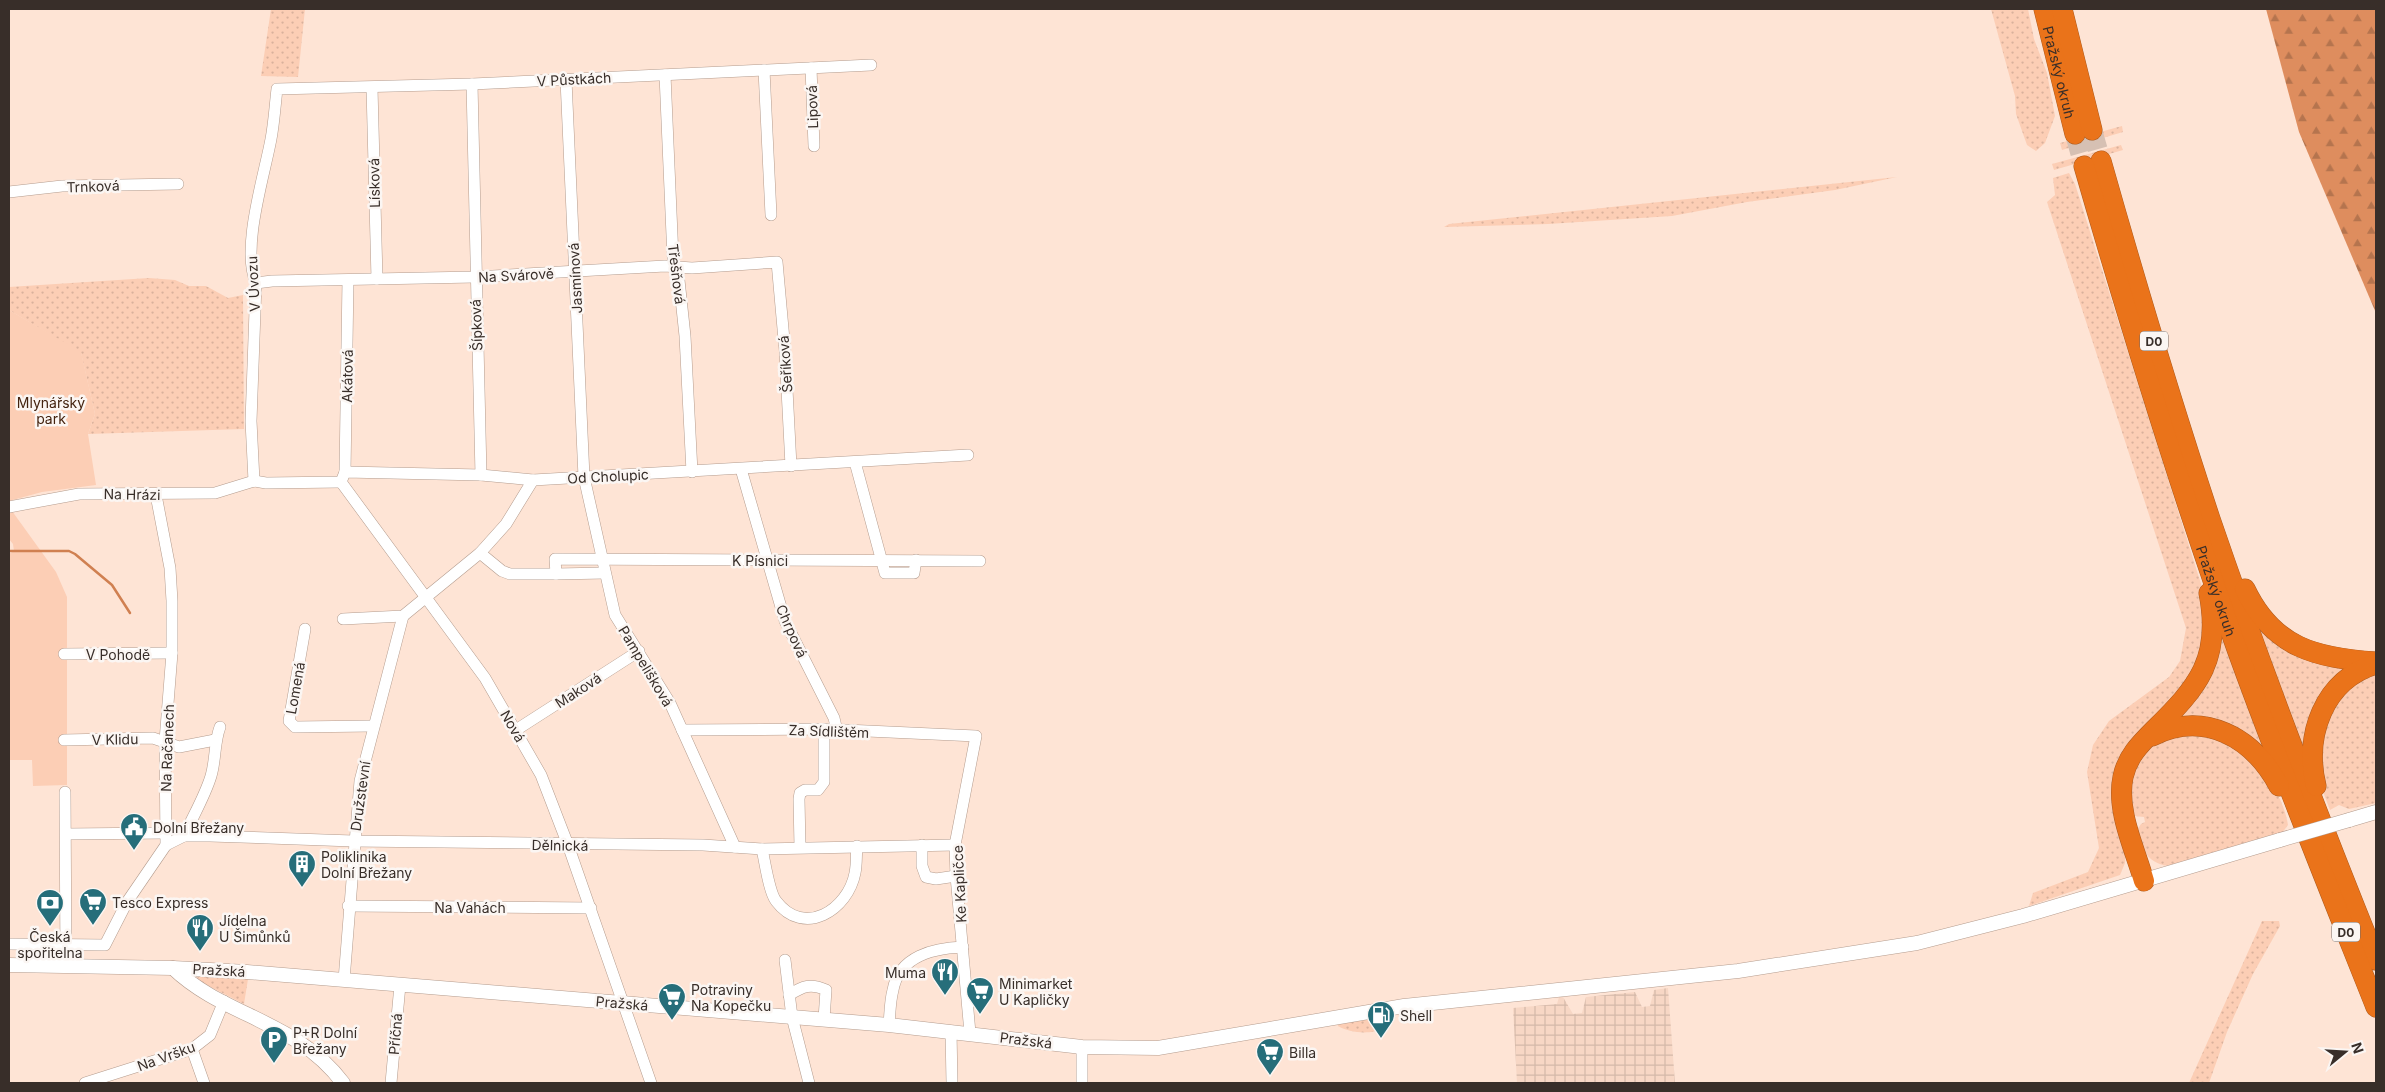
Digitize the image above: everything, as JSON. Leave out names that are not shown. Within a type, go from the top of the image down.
[{"type":"highway","name":"Pražský okruh","points":[[2044,9],[2084,132],[2062,9]]},
{"type":"highway","name":"Pražský okruh","points":[[2093,163],[2151,392],[2202,520],[2258,705],[2323,850],[2376,960]]},
{"type":"highway","points":[[2202,520],[2252,603],[2273,630],[2295,645],[2317,654],[2344,660],[2376,663]]},
{"type":"highway","points":[[2144,881],[2124,815],[2123,778],[2128,762],[2145,739],[2189,694],[2201,674],[2210,652],[2213,628],[2202,520]]},
{"type":"highway","points":[[2323,850],[2313,774],[2314,732],[2324,707],[2339,687],[2358,672],[2376,663]]},
{"type":"highway","points":[[2145,739],[2168,730],[2194,725],[2216,730],[2243,743],[2257,754],[2270,770],[2323,850]]},
{"type":"highway","name":"Pražský okruh","points":[[2323,850],[2376,1007]]},
{"type":"street","name":"V Půstkách","points":[[277,89],[472,84],[871,65]]},
{"type":"street","name":"Lipová","points":[[811,68],[814,146]]},
{"type":"street","points":[[764,70],[771,215]]},
{"type":"street","name":"Třešňová","points":[[665,75],[673,258],[685,336],[692,472]]},
{"type":"street","name":"Jasmínová","points":[[566,80],[584,477]]},
{"type":"street","name":"Šípková","points":[[472,84],[481,475]]},
{"type":"street","name":"Lísková","points":[[372,88],[377,279]]},
{"type":"street","name":"V Úvozu","points":[[254,480],[251,421],[256,283],[251,272],[251,246],[256,209],[272,137],[277,89]]},
{"type":"street","name":"Trnková","points":[[9,192],[62,186],[178,184]]},
{"type":"street","name":"Na Svárově","points":[[256,283],[272,281],[475,277],[777,262]]},
{"type":"street","name":"Šeříková","points":[[777,262],[791,466]]},
{"type":"street","name":"Akátová","points":[[343,477],[348,280]]},
{"type":"street","name":"Od Cholupic","points":[[254,480],[266,484],[343,477],[481,475],[533,480],[968,455]]},
{"type":"street","points":[[856,462],[881,561]]},
{"type":"street","name":"Chrpová","points":[[741,469],[785,621],[834,718],[837,731]]},
{"type":"street","name":"Nová","points":[[343,477],[426,598],[485,678],[540,775],[591,908],[651,1083]]},
{"type":"street","name":"Pampelišková","points":[[584,477],[615,615],[670,703],[704,773],[735,847]]},
{"type":"street","name":"Na Hrázi","points":[[9,507],[79,494],[156,495],[215,493],[254,480]]},
{"type":"street","points":[[343,619],[403,616],[480,553],[506,524],[533,480]]},
{"type":"street","name":"Na Račanech","points":[[156,495],[170,568],[172,653],[165,741],[166,839]]},
{"type":"street","points":[[480,553],[502,571],[510,574],[605,573]]},
{"type":"street","name":"K Písnici","points":[[556,574],[555,559],[980,561]]},
{"type":"street","name":"Družstevní","points":[[344,980],[353,841],[360,781],[372,726],[403,616]]},
{"type":"street","name":"Lomená","points":[[305,629],[289,721],[294,726],[372,726]]},
{"type":"street","name":"Maková","points":[[516,730],[639,651]]},
{"type":"street","name":"V Pohodě","points":[[64,654],[172,653]]},
{"type":"street","points":[[184,836],[211,776],[215,760],[215,740],[220,727]]},
{"type":"street","points":[[800,847],[800,793],[804,790],[818,790],[824,782],[824,729]]},
{"type":"street","name":"Za Sídlištěm","points":[[682,730],[824,729],[976,736]]},
{"type":"street","name":"Ke Kapličce","points":[[970,1033],[955,845],[976,736]]},
{"type":"street","name":"V Klidu","points":[[64,740],[153,738],[179,747],[215,740]]},
{"type":"street","points":[[66,792],[66,965]]},
{"type":"street","name":"Pražská","points":[[9,965],[173,968],[344,980],[824,1019],[970,1033],[1082,1047],[1158,1048],[1293,1023],[1404,1006],[1738,971],[1873,950],[1970,931],[2376,812]]},
{"type":"street","points":[[9,944],[105,945],[127,902],[166,839],[66,834]]},
{"type":"street","name":"Dělnická","points":[[166,839],[184,836],[762,849],[955,845]]},
{"type":"street","points":[[922,845],[922,866],[926,877],[936,879],[956,876]]},
{"type":"street","points":[[762,849],[775,900],[797,917],[809,920],[820,918],[832,910],[844,898],[855,874],[857,846]]},
{"type":"street","name":"Na Vahách","points":[[348,906],[591,908]]},
{"type":"street","points":[[889,1025],[893,988],[908,964],[928,951],[939,948],[963,947]]},
{"type":"street","points":[[786,960],[792,1017],[809,1083]]},
{"type":"street","points":[[173,968],[191,984],[305,1044],[325,1062],[343,1083]]},
{"type":"street","name":"Příčná","points":[[391,1083],[400,985]]},
{"type":"street","points":[[789,994],[803,986],[815,985],[826,990],[824,1019]]},
{"type":"street","name":"Na Vršku","points":[[84,1083],[192,1049],[202,1043],[210,1034],[224,1001]]},
{"type":"street","points":[[951,1031],[952,1083]]},
{"type":"street","points":[[1082,1047],[1082,1083]]},
{"type":"street","points":[[192,1049],[204,1083]]},
{"type":"shaded area","points":[[1668,988],[1675,1083],[1517,1083],[1513,1008],[1557,1004],[1559,997],[1563,997],[1573,1014],[1582,1013],[1586,997],[1635,992],[1642,1007],[1650,1006],[1654,990]]},
{"type":"green space","points":[[271,9],[305,9],[298,77],[261,76]]},
{"type":"green space","points":[[1991,9],[2028,9],[2034,39],[2047,73],[2055,116],[2045,143],[2036,151],[2027,145],[2016,114],[2015,96]]},
{"type":"green space","points":[[2266,9],[2376,9],[2376,313],[2299,132]]},
{"type":"green space","points":[[2122,126],[2123,132],[2062,150],[2060,143]]},
{"type":"green space","points":[[2121,145],[2123,150],[2054,170],[2052,164]]},
{"type":"green space","points":[[2069,173],[2075,184],[2202,587],[2207,628],[2196,665],[2169,707],[2118,759],[2114,789],[2126,845],[2125,863],[2120,875],[2029,906],[2033,893],[2088,872],[2099,848],[2087,772],[2093,745],[2109,721],[2169,677],[2180,661],[2186,628],[2047,202],[2055,195],[2053,178]]},
{"type":"green space","points":[[1897,177],[1835,190],[1747,202],[1672,216],[1548,224],[1444,227],[1449,224]]},
{"type":"green space","points":[[149,278],[175,280],[189,286],[206,286],[228,298],[243,295],[244,429],[88,434],[95,414],[81,353],[9,310],[9,287]]},
{"type":"green space","name":"Mlynářský park","points":[[9,310],[81,352],[95,414],[88,434],[96,485],[42,492],[9,501]]},
{"type":"green space","points":[[12,511],[56,572],[67,597],[67,785],[33,786],[32,760],[9,760],[9,554],[14,551],[13,544],[9,539],[9,512]]},
{"type":"green space","points":[[2258,624],[2355,668],[2303,748]]},
{"type":"green space","points":[[2219,627],[2265,755],[2172,721]]},
{"type":"green space","points":[[2376,674],[2376,803],[2349,809],[2339,805],[2330,810],[2320,784],[2323,723],[2351,684]]},
{"type":"green space","points":[[2206,733],[2243,752],[2261,770],[2279,796],[2288,825],[2282,833],[2168,866],[2155,862],[2146,854],[2137,830],[2145,822],[2144,817],[2134,816],[2130,807],[2130,785],[2134,773],[2147,752],[2155,743],[2163,738],[2167,736]]},
{"type":"green space","points":[[2262,921],[2279,921],[2280,926],[2253,974],[2227,1032],[2209,1083],[2189,1083]]},
{"type":"green space","points":[[199,976],[248,979],[244,1004],[199,981],[197,978]]},
{"type":"green space","points":[[1394,1014],[1386,1027],[1371,1032],[1345,1029],[1338,1026],[1336,1022]]},
{"type":"waterway","points":[[9,551],[69,551],[75,554],[112,585],[130,613]]},
{"type":"tunnel","points":[[2092,130],[2101,161]]},
{"type":"tunnel","points":[[2075,134],[2084,166]]},
{"type":"place","name":"Dolní Břežany","points":[[134,851]]},
{"type":"place","name":"Poliklinika Dolní Břežany","points":[[302,888]]},
{"type":"place","name":"Tesco Express","points":[[93,926]]},
{"type":"place","name":"Česká spořitelna","points":[[50,927]]},
{"type":"place","name":"Jídelna U Šimůnků","points":[[200,952]]},
{"type":"place","name":"Muma","points":[[945,996]]},
{"type":"place","name":"Minimarket U Kapličky","points":[[980,1015]]},
{"type":"place","name":"Potraviny Na Kopečku","points":[[672,1021]]},
{"type":"place","name":"Shell","points":[[1381,1039]]},
{"type":"place","name":"P+R Dolní Břežany","points":[[274,1064]]},
{"type":"place","name":"Billa","points":[[1270,1076]]}]
